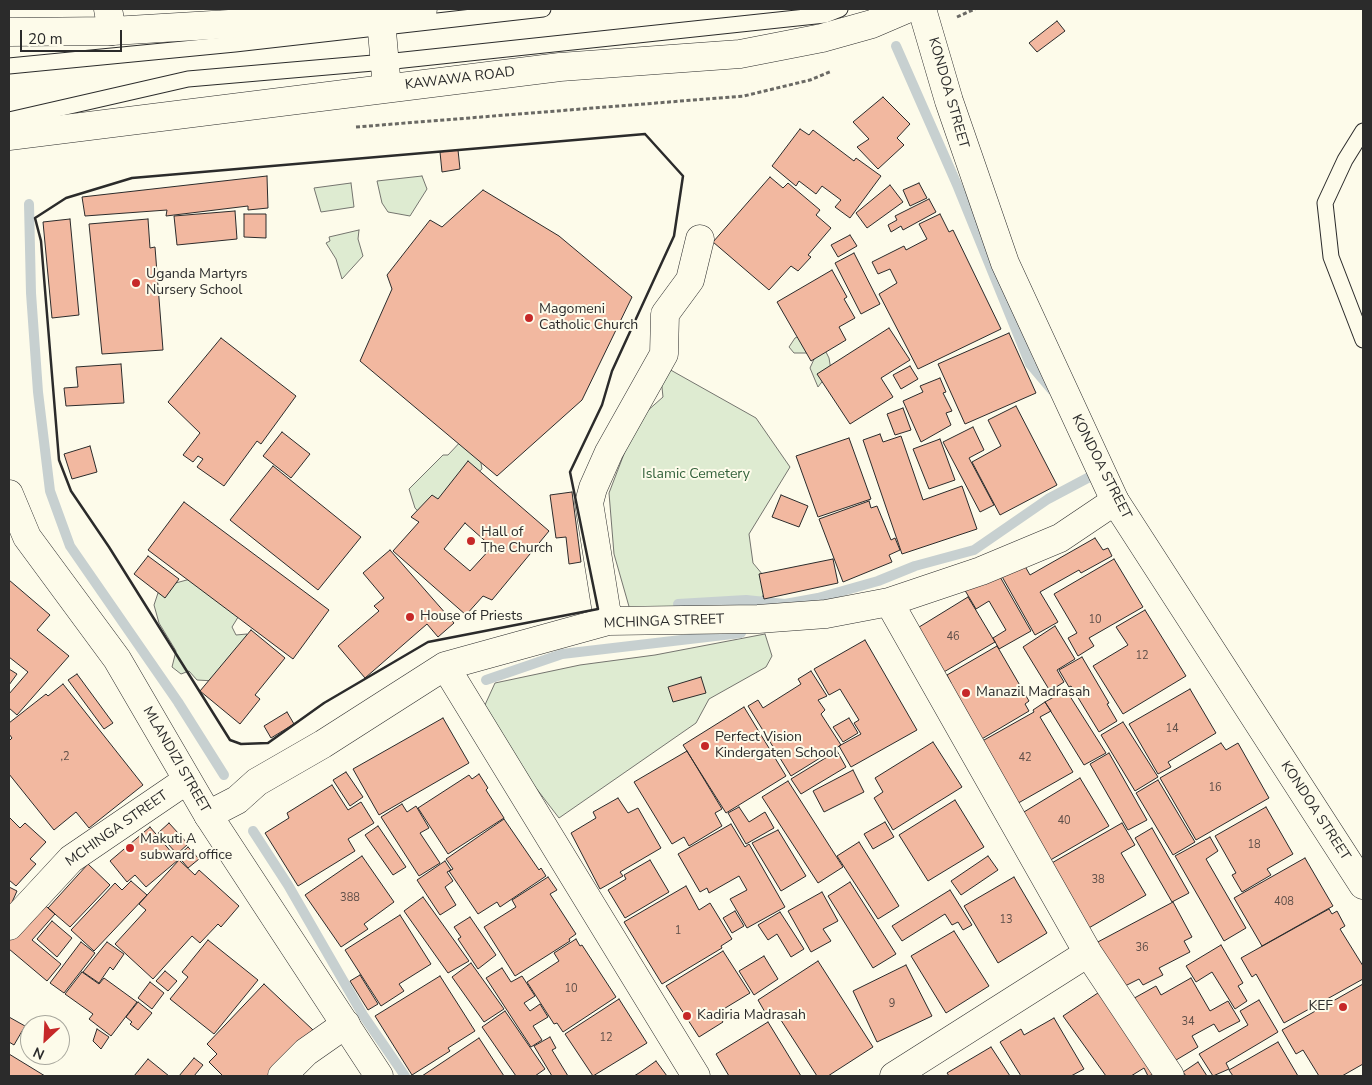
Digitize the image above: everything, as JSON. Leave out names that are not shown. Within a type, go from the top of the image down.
[{"type":"street","points":[[9,32],[110,20],[381,17],[423,9]]},
{"type":"street","name":"KAWAWA ROAD","points":[[9,136],[386,75],[560,67],[740,54],[822,38],[872,24],[907,9]]},
{"type":"street","points":[[381,17],[386,75]]},
{"type":"street","name":"KONDOA STREET","points":[[926,19],[948,101],[1005,263],[1115,501],[1363,885]]},
{"type":"street","points":[[608,620],[589,503],[593,488],[618,436],[664,354],[665,314],[690,280],[700,239]]},
{"type":"street","name":"MLANDIZI STREET","points":[[9,494],[27,537],[117,660],[208,815],[379,1076]]},
{"type":"street","name":"MCHINGA STREET","points":[[208,815],[237,800],[257,782],[323,744],[445,666],[608,620],[758,619],[826,614],[889,602],[981,571],[1060,538],[1115,501]]},
{"type":"street","points":[[889,602],[1088,953],[1170,1076]]},
{"type":"street","points":[[445,666],[696,1076]]},
{"type":"street","name":"MCHINGA STREET","points":[[9,926],[70,858],[187,780]]},
{"type":"street","points":[[894,1076],[1088,953]]},
{"type":"street","points":[[282,1076],[306,1052],[346,1024]]},
{"type":"lane","points":[[9,66],[381,17],[543,9]]},
{"type":"lane","name":"KAWAWA ROAD","points":[[9,120],[188,79],[386,75],[825,14],[840,9]]},
{"type":"lane","points":[[1363,131],[1345,160],[1325,203],[1331,257],[1363,340]]},
{"type":"path","points":[[926,19],[975,9]]},
{"type":"path","points":[[347,128],[744,96],[810,80],[837,69]]},
{"type":"green space","points":[[422,176],[427,189],[410,216],[388,212],[382,203],[377,181]]},
{"type":"green space","points":[[351,183],[354,207],[321,212],[314,188]]},
{"type":"green space","points":[[359,230],[358,239],[363,256],[342,279],[336,259],[326,243],[330,241],[329,237]]},
{"type":"green space","points":[[809,331],[818,336],[829,358],[831,370],[818,387],[810,368],[815,357],[811,353],[794,353],[789,347],[795,338]]},
{"type":"green space","name":"Islamic Cemetery","points":[[667,368],[756,418],[790,467],[749,534],[753,563],[763,575],[765,592],[757,606],[632,617],[614,554],[609,493],[637,420],[663,397],[661,378]]},
{"type":"green space","points":[[464,438],[481,463],[482,469],[448,500],[440,497],[433,505],[427,521],[415,508],[409,489],[443,455],[448,455]]},
{"type":"green space","points":[[194,578],[248,601],[232,627],[236,635],[247,634],[249,656],[215,681],[197,680],[189,671],[181,674],[172,667],[176,651],[159,623],[154,605],[158,593],[172,584]]},
{"type":"green space","points":[[765,634],[772,656],[766,667],[709,699],[696,723],[559,818],[516,762],[484,707],[495,683],[580,665],[655,655]]},
{"type":"building","points":[[1057,21],[1065,31],[1037,52],[1029,43]]},
{"type":"building","points":[[883,97],[910,124],[897,138],[904,145],[878,169],[857,147],[869,139],[853,122]]},
{"type":"building","points":[[800,129],[809,135],[813,130],[854,161],[856,158],[881,176],[850,218],[835,207],[841,200],[822,186],[816,194],[799,181],[796,186],[772,166]]},
{"type":"building","points":[[458,150],[460,169],[442,172],[440,152]]},
{"type":"building","points":[[267,176],[268,208],[248,210],[248,206],[166,216],[167,210],[85,216],[82,197]]},
{"type":"building","points":[[770,177],[783,188],[788,183],[820,210],[816,215],[831,228],[808,255],[811,257],[798,271],[791,266],[769,290],[713,242]]},
{"type":"building","points":[[919,183],[927,198],[910,206],[903,190]]},
{"type":"building","points":[[890,185],[903,202],[867,228],[856,213]]},
{"type":"building","points":[[483,190],[559,236],[632,297],[582,400],[497,476],[360,361],[392,289],[387,275],[430,220],[442,227]]},
{"type":"building","points":[[929,199],[936,212],[903,230],[901,226],[891,232],[888,225],[897,220],[895,216]]},
{"type":"building","points":[[235,211],[237,239],[177,245],[174,216]]},
{"type":"building","points":[[244,214],[266,214],[266,238],[244,237]]},
{"type":"building","points":[[940,214],[949,232],[953,230],[1001,329],[918,369],[879,294],[897,283],[890,269],[878,274],[872,262],[904,246],[906,250],[927,239],[919,224]]},
{"type":"building","points":[[70,219],[79,315],[52,318],[43,222]]},
{"type":"building","points":[[148,219],[150,248],[155,247],[163,350],[102,354],[89,224]]},
{"type":"building","points":[[850,235],[857,246],[838,257],[831,245]]},
{"type":"building","points":[[854,253],[880,304],[861,314],[835,263]]},
{"type":"building","points":[[832,270],[847,297],[844,299],[855,318],[839,327],[846,340],[811,361],[777,302]]},
{"type":"building","points":[[889,328],[910,360],[881,378],[893,397],[850,424],[817,374]]},
{"type":"building","points":[[1009,333],[1036,393],[965,424],[938,364]]},
{"type":"building","points":[[221,338],[296,396],[261,444],[257,441],[224,486],[197,467],[203,459],[198,456],[193,462],[183,455],[200,433],[168,402]]},
{"type":"building","points":[[121,364],[124,403],[66,406],[64,388],[78,387],[76,367]]},
{"type":"building","points":[[910,366],[918,379],[901,389],[893,375]]},
{"type":"building","points":[[940,378],[946,392],[943,393],[952,411],[946,413],[951,425],[921,442],[903,401],[923,392],[920,386]]},
{"type":"building","points":[[1016,406],[1057,485],[1000,515],[972,462],[1001,446],[988,420]]},
{"type":"building","points":[[903,408],[911,430],[895,435],[887,414]]},
{"type":"building","points":[[973,427],[984,450],[969,458],[994,505],[980,512],[943,442]]},
{"type":"building","points":[[282,432],[310,454],[291,478],[263,456]]},
{"type":"building","points":[[880,434],[883,442],[901,436],[923,500],[962,486],[977,529],[902,554],[863,440]]},
{"type":"building","points":[[849,438],[871,499],[818,517],[796,456]]},
{"type":"building","points":[[940,439],[955,480],[929,489],[913,449]]},
{"type":"building","points":[[90,446],[97,472],[72,479],[64,454]]},
{"type":"building","name":"Hall of The Church","points":[[468,461],[549,531],[492,600],[483,596],[466,615],[393,551],[419,522],[411,517],[432,495],[438,499]]},
{"type":"building","points":[[273,466],[361,537],[318,590],[230,520]]},
{"type":"building","points":[[572,492],[581,562],[569,564],[566,537],[556,538],[550,495]]},
{"type":"building","points":[[781,495],[808,506],[799,527],[772,517]]},
{"type":"building","points":[[869,501],[871,508],[877,506],[891,540],[895,538],[900,550],[889,555],[892,562],[843,582],[819,519]]},
{"type":"building","points":[[184,502],[329,610],[293,659],[148,550]]},
{"type":"building","points":[[465,523],[492,547],[470,571],[444,549]]},
{"type":"building","points":[[1095,538],[1103,550],[1108,548],[1112,556],[1081,573],[1079,570],[1040,592],[1058,622],[1035,635],[1000,573],[1022,561],[1030,575]]},
{"type":"building","name":"House of Priests","points":[[390,550],[454,623],[438,637],[427,624],[365,678],[338,646],[379,611],[374,606],[384,598],[363,573]]},
{"type":"building","points":[[148,556],[179,579],[165,598],[134,574]]},
{"type":"building","points":[[833,559],[838,583],[764,599],[759,574]]},
{"type":"building","points":[[1114,559],[1143,607],[1089,638],[1094,646],[1078,656],[1068,638],[1077,633],[1054,594]]},
{"type":"building","points":[[995,568],[1031,631],[999,649],[993,638],[1006,630],[989,601],[976,609],[963,587]]},
{"type":"building","points":[[9,580],[50,615],[37,630],[69,656],[17,715],[9,708],[9,694],[28,672],[9,657]]},
{"type":"building","points":[[968,597],[995,642],[937,676],[911,632]]},
{"type":"building","points":[[1145,610],[1186,676],[1123,714],[1093,666],[1128,645],[1116,627]]},
{"type":"building","points":[[1055,626],[1075,659],[1057,670],[1064,682],[1050,691],[1023,647]]},
{"type":"building","points":[[251,630],[285,658],[255,695],[260,699],[240,724],[200,691]]},
{"type":"building","points":[[865,640],[917,730],[851,767],[839,746],[861,734],[854,723],[859,720],[840,689],[829,695],[814,669]]},
{"type":"building","points":[[997,646],[1029,701],[1025,704],[1029,711],[975,743],[943,688],[951,683],[947,675]]},
{"type":"building","points":[[1082,657],[1109,703],[1107,704],[1117,721],[1099,732],[1059,670]]},
{"type":"building","points":[[9,669],[17,674],[9,685]]},
{"type":"building","points":[[811,671],[827,696],[818,700],[825,710],[821,714],[841,745],[791,776],[748,706],[758,700],[763,708],[801,684],[798,679]]},
{"type":"building","points":[[77,674],[113,723],[104,729],[68,680]]},
{"type":"building","points":[[701,677],[706,693],[673,702],[668,687]]},
{"type":"building","points":[[63,684],[143,785],[89,828],[76,812],[54,830],[9,774],[9,741],[12,738],[9,734],[9,723],[46,694],[48,696]]},
{"type":"building","points":[[1190,689],[1216,733],[1168,762],[1171,767],[1158,774],[1129,724]]},
{"type":"building","points":[[1066,690],[1106,753],[1084,765],[1045,702]]},
{"type":"building","points":[[1045,702],[1051,711],[1040,717],[1073,772],[1013,806],[977,744],[1034,712],[1033,710]]},
{"type":"building","points":[[744,707],[786,776],[726,813],[683,745]]},
{"type":"building","points":[[287,712],[294,724],[271,738],[264,726]]},
{"type":"building","points":[[443,718],[469,763],[379,815],[353,769]]},
{"type":"building","points":[[849,718],[858,733],[843,742],[833,727]]},
{"type":"building","points":[[1123,722],[1158,777],[1135,791],[1101,735]]},
{"type":"building","points":[[933,742],[962,787],[893,830],[874,798],[883,792],[875,778]]},
{"type":"building","points":[[1221,743],[1226,750],[1238,743],[1269,798],[1196,840],[1160,778]]},
{"type":"building","points":[[687,751],[722,809],[715,813],[722,826],[689,846],[684,837],[672,844],[634,782]]},
{"type":"building","points":[[837,751],[846,767],[801,794],[791,779]]},
{"type":"building","points":[[1109,753],[1147,820],[1128,830],[1090,764]]},
{"type":"building","points":[[853,770],[864,792],[824,812],[813,791]]},
{"type":"building","points":[[346,772],[363,797],[350,806],[333,780]]},
{"type":"building","points":[[479,774],[488,788],[486,790],[504,818],[448,854],[418,808],[469,775],[472,779]]},
{"type":"building","points":[[1080,778],[1109,826],[1047,862],[1019,815]]},
{"type":"building","points":[[1158,780],[1195,842],[1173,855],[1136,793]]},
{"type":"building","points":[[788,781],[843,867],[818,883],[762,797]]},
{"type":"building","points":[[332,785],[348,810],[361,802],[374,823],[348,839],[355,851],[298,886],[265,833],[289,818],[287,813]]},
{"type":"building","points":[[618,798],[628,813],[638,808],[661,848],[620,872],[623,876],[600,889],[571,833],[596,818],[593,812]]},
{"type":"building","points":[[955,800],[984,847],[928,881],[899,835]]},
{"type":"building","points":[[402,804],[407,812],[416,806],[429,828],[420,833],[440,863],[419,876],[381,817]]},
{"type":"building","points":[[739,807],[749,822],[765,812],[774,828],[746,844],[728,813]]},
{"type":"building","points":[[1266,807],[1293,854],[1267,869],[1271,875],[1242,892],[1232,875],[1236,873],[1215,836]]},
{"type":"building","points":[[9,817],[20,828],[25,823],[46,842],[30,859],[36,864],[16,886],[9,880]]},
{"type":"building","points":[[504,819],[539,870],[541,868],[546,876],[500,907],[497,902],[478,914],[449,871],[453,869],[446,859]]},
{"type":"building","points":[[885,822],[894,837],[873,849],[864,834]]},
{"type":"building","points":[[169,823],[188,844],[177,854],[158,833]]},
{"type":"building","points":[[1122,823],[1135,845],[1121,853],[1146,895],[1087,929],[1050,864]]},
{"type":"building","points":[[731,824],[745,847],[749,844],[785,907],[747,928],[730,899],[747,890],[739,876],[709,893],[707,888],[700,892],[678,854]]},
{"type":"building","points":[[378,826],[406,867],[393,875],[365,835]]},
{"type":"building","points":[[150,827],[178,860],[146,887],[135,875],[127,882],[110,861]]},
{"type":"building","points":[[1152,828],[1189,893],[1172,902],[1135,838]]},
{"type":"building","points":[[778,830],[806,876],[781,891],[752,843]]},
{"type":"building","points":[[1210,837],[1218,851],[1206,859],[1246,928],[1224,941],[1175,856]]},
{"type":"building","points":[[859,842],[899,906],[878,919],[837,856]]},
{"type":"building","points":[[188,847],[199,859],[188,868],[178,856]]},
{"type":"building","points":[[362,856],[394,902],[364,924],[368,929],[341,947],[305,895]]},
{"type":"building","points":[[988,856],[998,870],[961,895],[951,881]]},
{"type":"building","points":[[1305,858],[1333,906],[1262,946],[1234,898]]},
{"type":"building","points":[[179,860],[195,875],[199,870],[239,906],[221,927],[218,924],[200,943],[192,936],[153,979],[115,944],[146,910],[139,904]]},
{"type":"building","points":[[650,860],[669,892],[625,918],[608,890],[626,879],[624,875]]},
{"type":"building","points":[[445,861],[451,870],[447,872],[453,881],[445,887],[456,905],[440,915],[417,880]]},
{"type":"building","points":[[88,864],[110,885],[70,927],[48,908]]},
{"type":"building","points":[[548,877],[557,890],[550,894],[576,934],[569,939],[570,941],[515,976],[484,927],[516,907],[512,900]]},
{"type":"building","points":[[1014,877],[1047,933],[998,963],[964,906]]},
{"type":"building","points":[[131,881],[147,895],[94,951],[71,930],[115,883],[122,890]]},
{"type":"building","points":[[850,882],[896,954],[873,968],[828,896]]},
{"type":"building","points":[[686,886],[699,910],[710,903],[732,939],[721,946],[722,948],[662,984],[624,922]]},
{"type":"building","points":[[9,887],[17,891],[9,909]]},
{"type":"building","points":[[950,890],[972,925],[963,930],[958,922],[952,925],[945,914],[902,941],[892,926]]},
{"type":"building","points":[[822,892],[838,921],[823,929],[831,941],[811,952],[788,911]]},
{"type":"building","points":[[423,897],[469,961],[448,973],[404,911]]},
{"type":"building","points":[[40,901],[55,914],[32,940],[61,964],[47,981],[9,949],[9,939]]},
{"type":"building","points":[[1173,902],[1192,937],[1184,941],[1190,952],[1159,968],[1163,975],[1143,985],[1139,979],[1119,989],[1094,944]]},
{"type":"building","points":[[1329,909],[1332,914],[1337,911],[1345,926],[1340,929],[1363,966],[1363,979],[1284,1023],[1256,974],[1252,977],[1241,958]]},
{"type":"building","points":[[735,911],[744,926],[732,933],[723,918]]},
{"type":"building","points":[[780,912],[804,949],[791,957],[777,934],[768,940],[758,925]]},
{"type":"building","points":[[400,915],[431,964],[399,984],[404,991],[381,1006],[345,950]]},
{"type":"building","points":[[470,917],[496,955],[478,969],[458,939],[461,937],[454,927]]},
{"type":"building","points":[[52,921],[72,938],[57,957],[37,939]]},
{"type":"building","points":[[954,931],[989,986],[946,1013],[911,956]]},
{"type":"building","points":[[576,939],[580,946],[582,945],[616,997],[563,1032],[557,1023],[554,1024],[527,982],[559,961],[554,953]]},
{"type":"building","points":[[208,940],[258,980],[214,1034],[170,999],[188,977],[182,972]]},
{"type":"building","points":[[81,942],[95,953],[64,993],[50,983]]},
{"type":"building","points":[[107,942],[124,954],[113,970],[110,967],[99,983],[83,972]]},
{"type":"building","points":[[1221,945],[1243,983],[1238,986],[1247,1001],[1235,1009],[1212,972],[1196,982],[1186,966]]},
{"type":"building","points":[[723,951],[750,993],[717,1013],[723,1022],[699,1037],[666,986]]},
{"type":"building","points":[[764,956],[778,979],[754,995],[739,971]]},
{"type":"building","points":[[818,961],[873,1047],[828,1076],[817,1076],[777,1014],[769,1019],[758,1000]]},
{"type":"building","points":[[471,963],[504,1009],[484,1022],[452,977]]},
{"type":"building","points":[[906,965],[932,1016],[877,1042],[853,991]]},
{"type":"building","points":[[502,968],[511,982],[522,976],[535,996],[524,1003],[530,1011],[540,1004],[548,1017],[533,1026],[542,1040],[531,1047],[486,978]]},
{"type":"building","points":[[165,971],[177,981],[168,991],[156,981]]},
{"type":"building","points":[[82,972],[99,984],[104,978],[137,1002],[111,1036],[89,1019],[93,1014],[65,994]]},
{"type":"building","points":[[360,975],[378,1004],[368,1010],[350,981]]},
{"type":"building","points":[[440,976],[475,1031],[448,1048],[450,1051],[412,1075],[375,1016]]},
{"type":"building","points":[[1191,978],[1210,1011],[1228,1001],[1240,1021],[1219,1032],[1214,1024],[1192,1036],[1198,1047],[1166,1066],[1129,1001],[1156,986],[1161,995]]},
{"type":"building","points":[[150,982],[164,993],[152,1009],[138,998]]},
{"type":"building","points":[[264,984],[313,1030],[269,1076],[223,1076],[209,1062],[217,1054],[207,1044]]},
{"type":"building","name":"KEF","points":[[1363,984],[1363,1064],[1342,1076],[1319,1076],[1303,1050],[1296,1054],[1282,1030]]},
{"type":"building","points":[[1107,987],[1159,1073],[1148,1076],[1144,1068],[1131,1076],[1106,1076],[1063,1016]]},
{"type":"building","points":[[619,999],[647,1043],[593,1076],[565,1034]]},
{"type":"building","points":[[1259,1000],[1278,1032],[1226,1063],[1229,1069],[1213,1076],[1199,1054],[1248,1025],[1240,1011]]},
{"type":"building","points":[[138,1002],[152,1013],[138,1030],[130,1024],[132,1022],[126,1017]]},
{"type":"building","points":[[505,1011],[545,1069],[535,1076],[516,1076],[482,1027]]},
{"type":"building","points":[[9,1017],[20,1023],[20,1035],[14,1045],[9,1042]]},
{"type":"building","points":[[1054,1018],[1084,1069],[1071,1076],[1021,1076],[1000,1042],[1021,1029],[1024,1035]]},
{"type":"building","points":[[768,1022],[801,1076],[729,1076],[716,1054]]},
{"type":"building","points":[[97,1029],[109,1037],[101,1049],[93,1041]]},
{"type":"building","points":[[550,1037],[556,1048],[552,1050],[568,1076],[552,1076],[534,1046]]},
{"type":"building","points":[[479,1038],[504,1076],[422,1076]]},
{"type":"building","points":[[1278,1042],[1298,1076],[1233,1076],[1229,1070]]},
{"type":"building","points":[[991,1047],[1010,1076],[949,1076],[947,1073]]},
{"type":"building","points":[[9,1054],[20,1061],[20,1065],[27,1065],[45,1076],[9,1076]]},
{"type":"building","points":[[194,1058],[203,1065],[194,1076],[179,1076]]},
{"type":"building","points":[[148,1059],[169,1076],[134,1076]]},
{"type":"building","points":[[656,1061],[667,1076],[634,1076],[639,1073]]},
{"type":"building","points":[[1198,1062],[1207,1076],[1186,1076],[1183,1072]]},
{"type":"waterway","points":[[896,46],[958,187],[1030,364],[1052,390]]},
{"type":"waterway","points":[[29,204],[31,293],[38,392],[50,491],[70,546],[178,702],[224,775]]},
{"type":"waterway","points":[[678,604],[746,600],[785,604],[818,598],[878,581],[915,566],[974,550],[1048,499],[1097,473],[1095,470]]},
{"type":"waterway","points":[[486,680],[562,654],[741,633]]},
{"type":"waterway","points":[[253,831],[288,885],[363,1015],[405,1076]]},
{"type":"wall","points":[[645,134],[683,176],[674,236],[612,371],[602,405],[570,472],[598,609],[428,642],[324,703],[268,743],[241,744],[230,740],[109,547],[71,491],[59,460],[41,241],[35,218],[66,198],[132,178],[645,134]]},
{"type":"place","name":"Uganda Martyrs Nursery School","points":[[136,283]]},
{"type":"place","name":"Magomeni Catholic Church","points":[[529,318]]},
{"type":"place","name":"Hall of The Church","points":[[471,541]]},
{"type":"place","name":"House of Priests","points":[[410,617]]},
{"type":"place","name":"Manazil Madrasah","points":[[966,693]]},
{"type":"place","name":"Perfect Vision Kindergaten School","points":[[705,746]]},
{"type":"place","name":"Makuti A subward office","points":[[130,848]]},
{"type":"place","name":"KEF","points":[[1343,1007]]},
{"type":"place","name":"Kadiria Madrasah","points":[[687,1016]]}]
